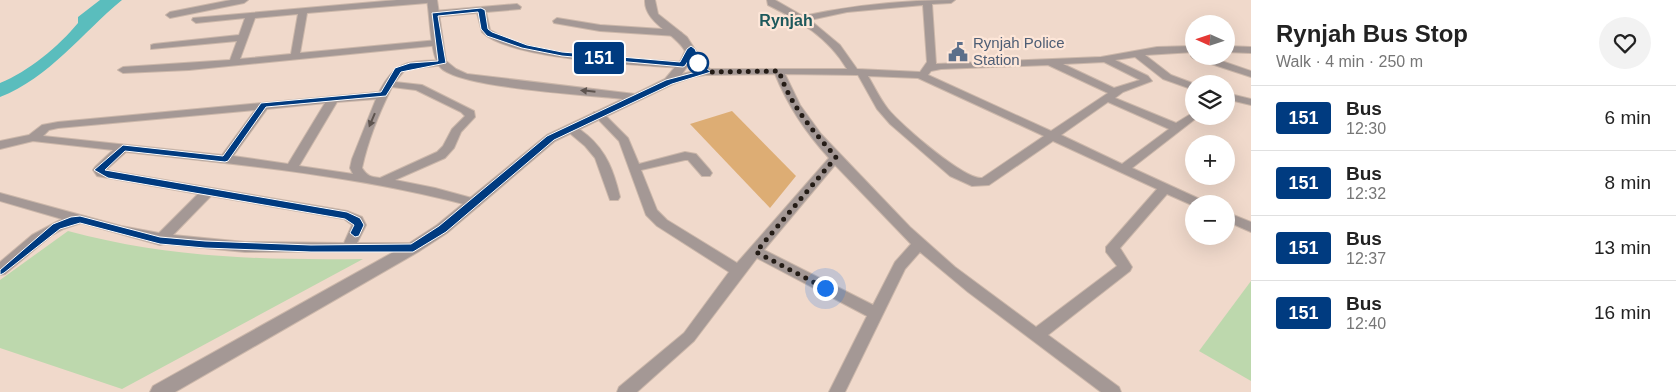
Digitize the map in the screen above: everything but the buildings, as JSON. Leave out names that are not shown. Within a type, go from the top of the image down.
[{"type":"street","points":[[170,15],[244,0]]},
{"type":"street","points":[[196,20],[427,0]]},
{"type":"street","points":[[432,0],[442,63],[456,74],[477,79],[636,97]]},
{"type":"street","points":[[468,0],[476,10],[489,34],[525,47],[562,54],[683,65]]},
{"type":"street","points":[[650,0],[649,5],[654,15],[677,33],[691,49],[699,66],[707,72]]},
{"type":"street","points":[[771,0],[771,3],[820,29],[840,49],[882,109],[894,122],[954,173],[976,183],[985,182],[1050,136],[1112,96],[1147,81],[1107,60]]},
{"type":"street","points":[[804,19],[847,9],[951,0]]},
{"type":"street","points":[[925,73],[932,62],[927,1]]},
{"type":"street","points":[[434,14],[517,7]]},
{"type":"street","points":[[295,57],[303,11]]},
{"type":"street","points":[[234,63],[251,15]]},
{"type":"street","points":[[556,21],[620,30],[677,33]]},
{"type":"street","points":[[154,46],[244,37]]},
{"type":"street","points":[[122,70],[171,69],[438,43]]},
{"type":"street","points":[[669,82],[683,65],[691,49]]},
{"type":"street","points":[[1174,49],[1185,53]]},
{"type":"street","points":[[159,392],[281,321],[413,248],[442,229],[475,203],[536,149],[570,128],[669,82],[691,74],[779,71],[925,73],[941,66],[1107,60],[1137,54],[1185,49]]},
{"type":"street","points":[[1235,49],[1251,50]]},
{"type":"street","points":[[1137,54],[1167,77],[1185,84]]},
{"type":"street","points":[[1048,61],[1112,96],[1177,128]]},
{"type":"street","points":[[367,180],[360,178],[358,161],[393,74],[403,67],[442,63]]},
{"type":"street","points":[[1223,65],[1251,74]]},
{"type":"street","points":[[779,71],[787,92],[802,115],[836,157],[919,244],[946,267],[1113,392]]},
{"type":"street","points":[[925,73],[1050,136],[1185,197]]},
{"type":"street","points":[[381,182],[441,155],[448,148],[456,131],[470,117],[470,113],[465,110],[418,87],[389,84]]},
{"type":"street","points":[[32,138],[50,126],[334,98],[383,95]]},
{"type":"street","points":[[292,168],[334,98]]},
{"type":"street","points":[[1235,99],[1249,103]]},
{"type":"street","points":[[225,159],[264,105]]},
{"type":"street","points":[[598,114],[624,140],[636,168],[646,201],[657,218],[677,233],[738,271]]},
{"type":"street","points":[[1123,169],[1185,122]]},
{"type":"street","points":[[570,128],[602,156],[614,197]]},
{"type":"street","points":[[0,145],[32,138],[225,159],[381,182],[448,194],[475,203]]},
{"type":"street","points":[[123,148],[103,165],[99,170],[101,173],[347,216],[356,220],[359,225],[348,248]]},
{"type":"street","points":[[636,168],[684,156],[692,157],[706,173]]},
{"type":"street","points":[[625,392],[688,337],[738,271],[836,157]]},
{"type":"street","points":[[1037,335],[1125,267],[1113,252],[1113,247],[1165,188]]},
{"type":"street","points":[[160,240],[207,192]]},
{"type":"street","points":[[0,197],[160,240],[266,247],[413,248]]},
{"type":"street","points":[[0,270],[57,226],[71,220],[80,220]]},
{"type":"street","points":[[1235,220],[1251,227]]},
{"type":"street","points":[[837,392],[900,266],[919,244]]},
{"type":"street","points":[[756,252],[877,314]]},
{"type":"green space","points":[[68,231],[142,247],[214,256],[288,259],[363,259],[122,389],[0,348],[0,280]]},
{"type":"green space","points":[[1251,281],[1251,381],[1199,351]]},
{"type":"water","points":[[100,0],[122,0],[50,67],[18,89],[0,97],[0,83],[42,58],[78,23],[78,17]]},
{"type":"bus line","name":"151","points":[[0,270],[57,226],[71,220],[80,220],[129,234],[160,240],[205,245],[413,248],[442,229],[475,203],[551,138],[590,117],[669,82],[691,74],[707,72],[699,66],[691,49],[683,65],[562,54],[525,47],[489,34],[483,24],[481,10],[434,14],[442,63],[403,67],[393,74],[383,95],[264,105],[225,159],[123,148],[99,170],[101,173],[108,175],[347,216],[356,220],[359,225],[355,233]]},
{"type":"place","name":"Rynjah Police Station","points":[[958,52]]},
{"type":"district","name":"Rynjah","points":[[786,20]]},
{"type":"route","points":[[698,63],[707,72],[779,71],[787,92],[802,115],[836,157],[756,252],[825,288]]}]
